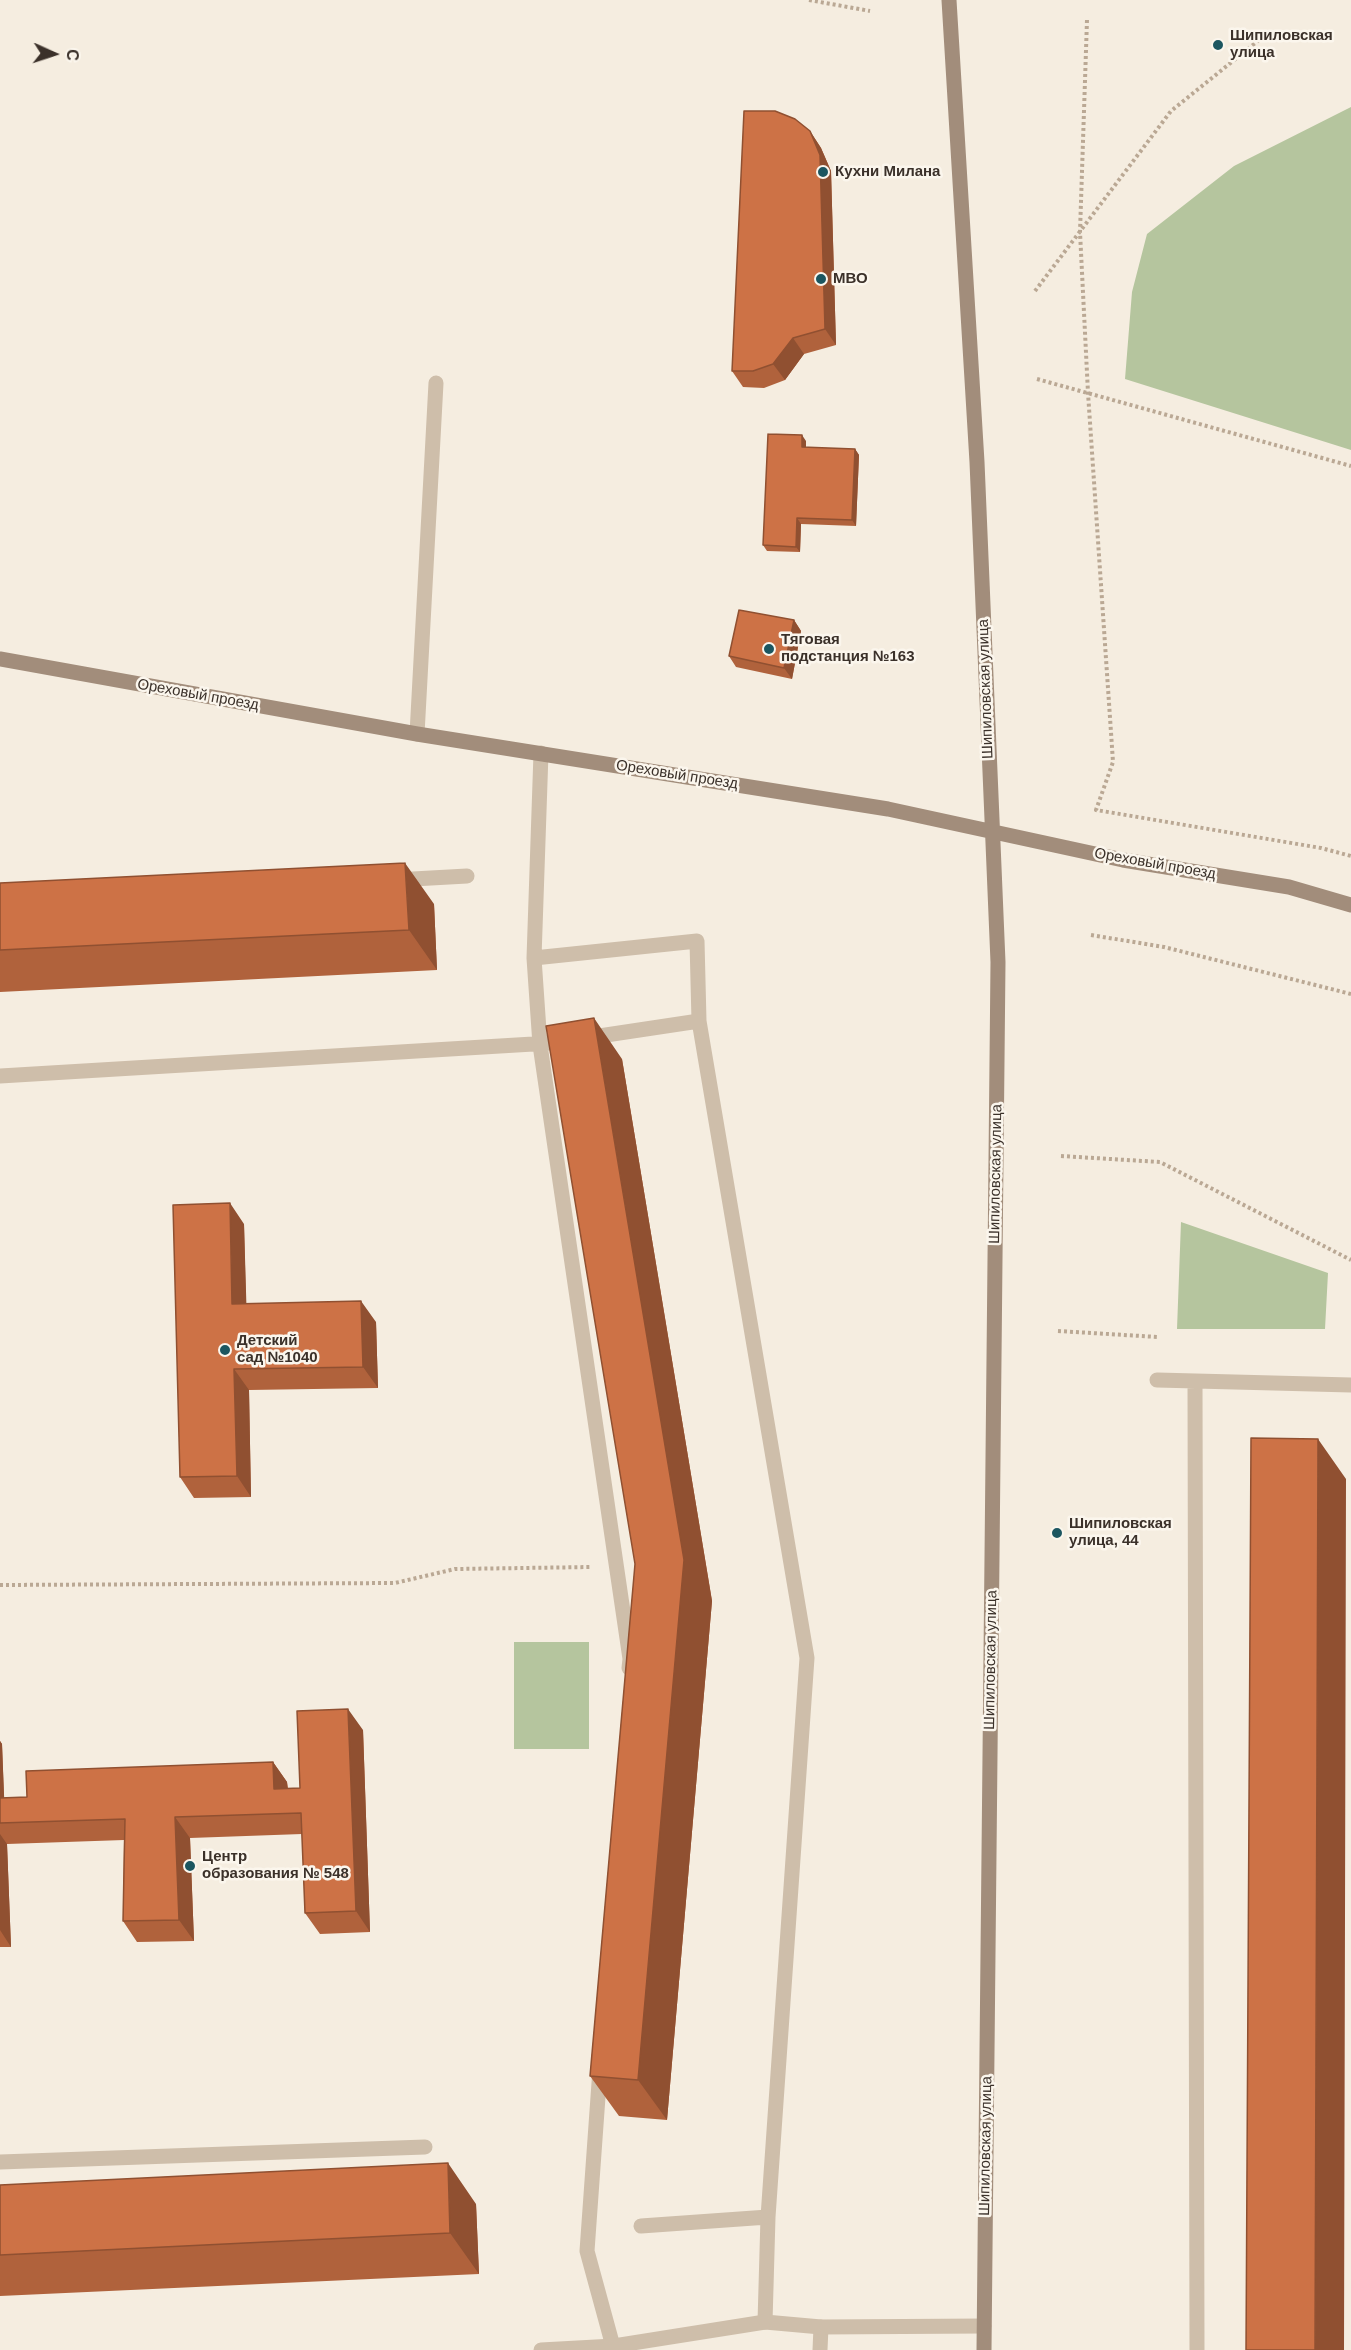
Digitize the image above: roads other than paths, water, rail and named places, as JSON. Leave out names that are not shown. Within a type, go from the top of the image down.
[{"type":"main road","name":"Шипиловская улица","points":[[950,0],[977,462],[998,962],[984,2350]]},
{"type":"main road","name":"Ореховый проезд","points":[[0,659],[417,734],[888,809],[1123,860],[1289,887],[1351,905]]},
{"type":"street","points":[[417,734],[436,383]]},
{"type":"street","points":[[541,753],[534,958],[540,1045],[630,1659],[628,1683]]},
{"type":"street","points":[[383,880],[467,876]]},
{"type":"street","points":[[534,958],[697,941],[699,1021],[807,1658],[768,2217],[765,2322]]},
{"type":"street","points":[[0,1076],[540,1045],[699,1021]]},
{"type":"street","points":[[1157,1380],[1351,1385]]},
{"type":"street","points":[[1195,1382],[1197,2350]]},
{"type":"street","points":[[602,2050],[587,2251],[614,2348]]},
{"type":"street","points":[[0,2162],[424,2147]]},
{"type":"street","points":[[641,2226],[768,2217]]},
{"type":"street","points":[[541,2350],[614,2348],[765,2322],[821,2327],[984,2326]]},
{"type":"street","points":[[820,2350],[821,2327]]},
{"type":"place","name":"Шипиловская улица","points":[[1218,45]]},
{"type":"place","name":"Кухни Милана","points":[[823,172]]},
{"type":"place","name":"МВО","points":[[821,279]]},
{"type":"place","name":"Тяговая подстанция №163","points":[[769,649]]},
{"type":"place","name":"Детский сад №1040","points":[[225,1350]]},
{"type":"place","name":"Шипиловская улица, 44","points":[[1057,1533]]},
{"type":"place","name":"Центр образования № 548","points":[[190,1866]]}]
